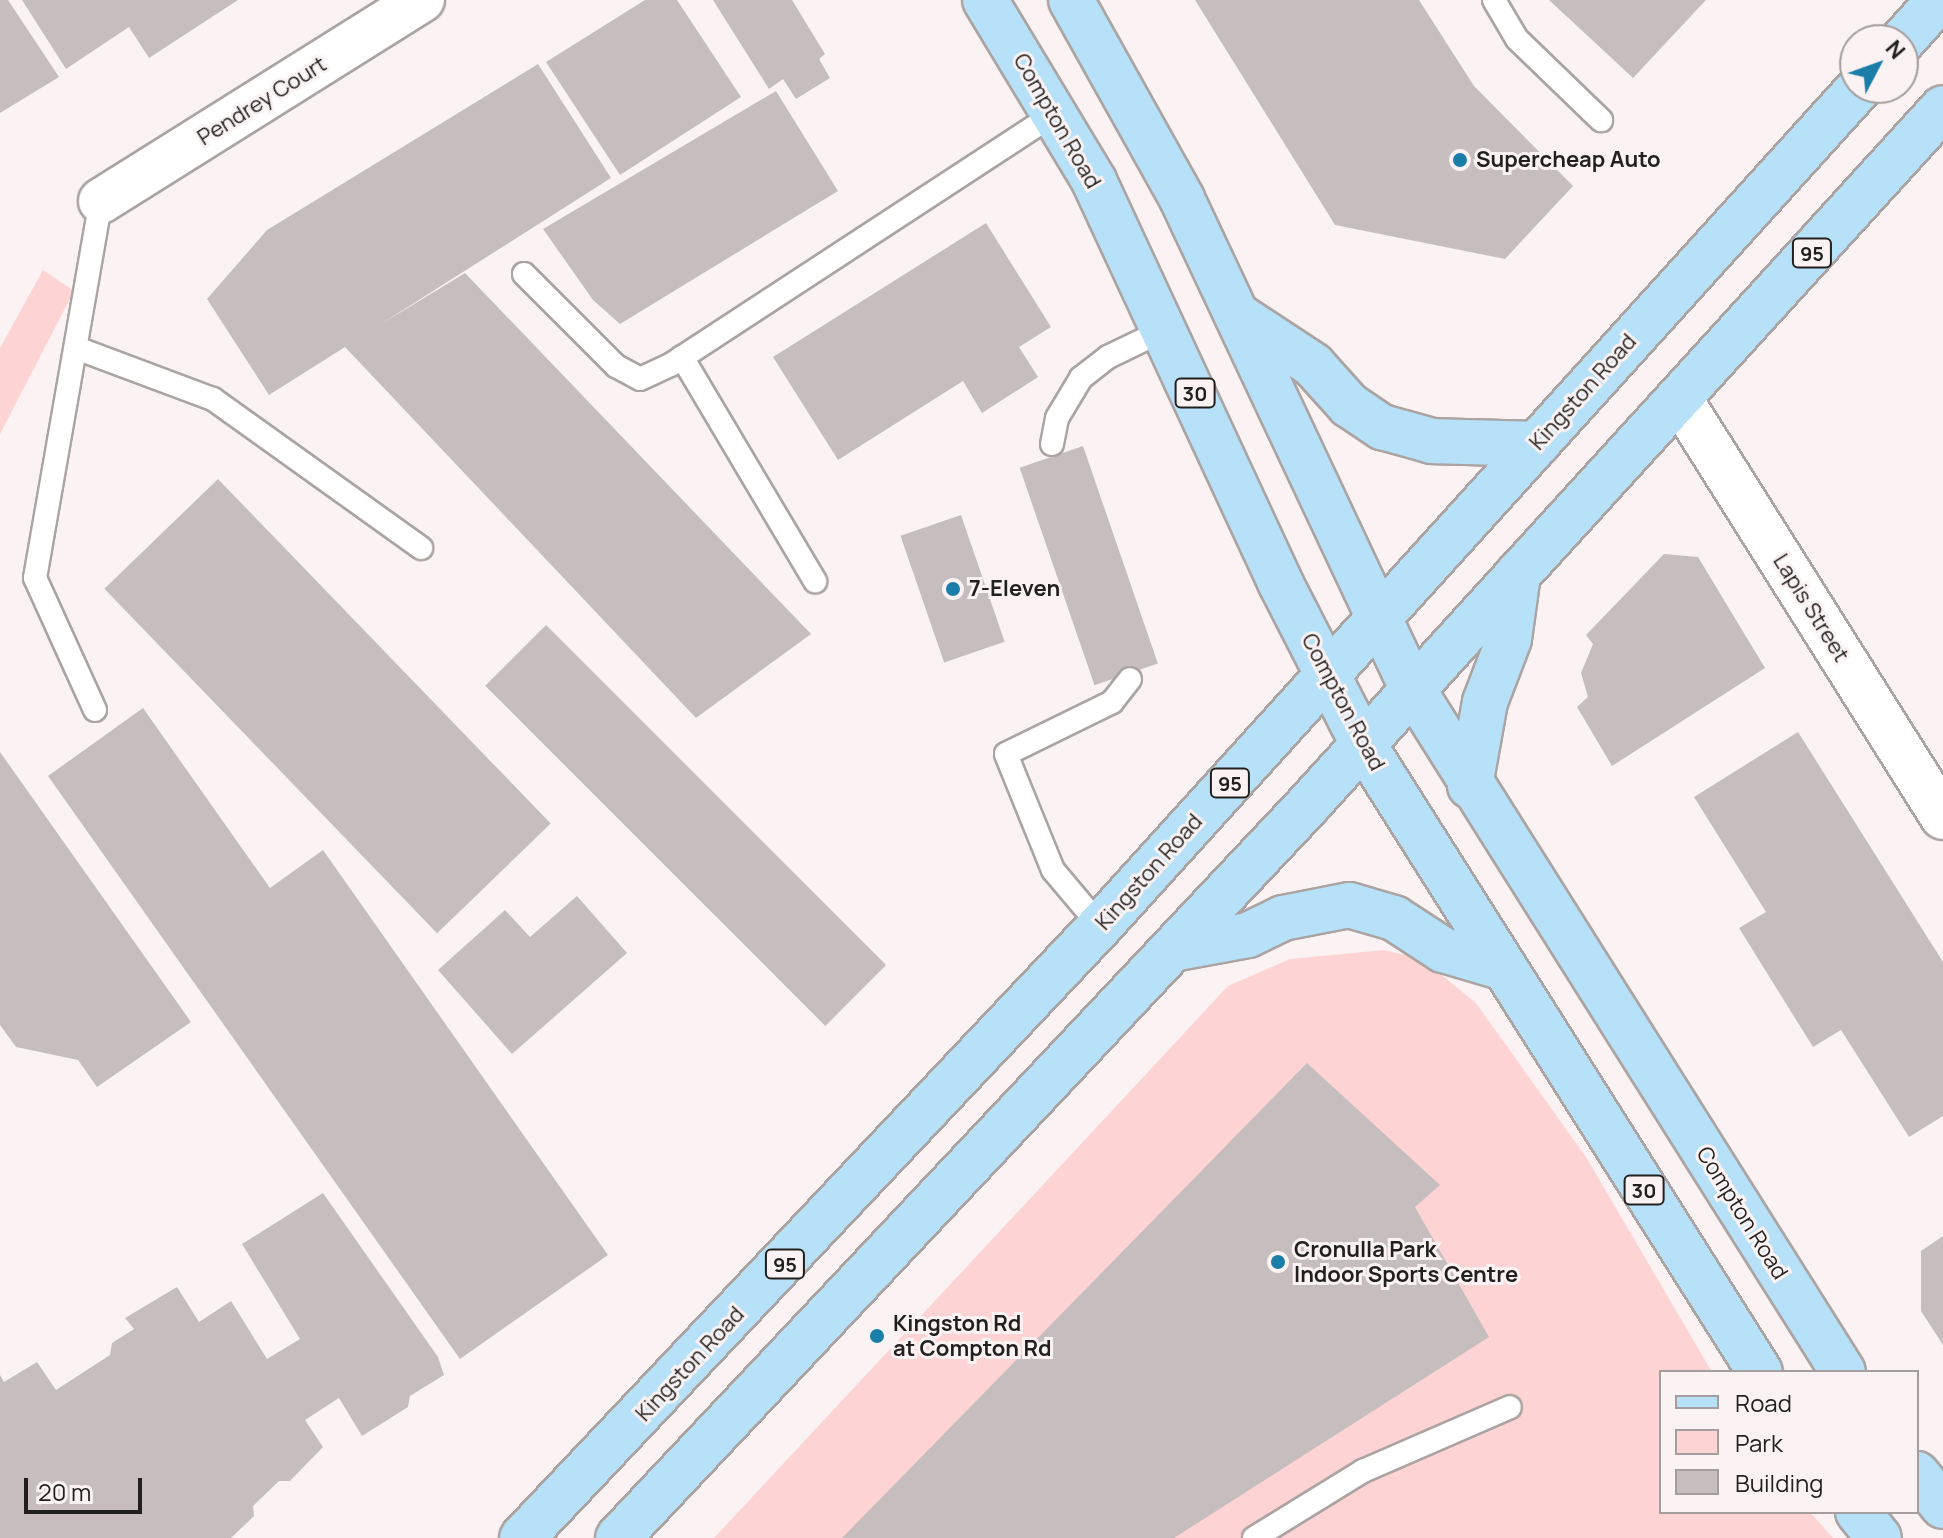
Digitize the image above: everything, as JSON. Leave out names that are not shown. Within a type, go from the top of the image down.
[{"type":"main road","name":"Compton Road","points":[[985,0],[1054,114],[1166,329],[1326,677],[1362,742],[1501,967],[1759,1370]]},
{"type":"main road","name":"Compton Road","points":[[1071,0],[1182,199],[1412,688],[1470,786],[1842,1370]]},
{"type":"main road","points":[[1917,24],[1939,0]]},
{"type":"main road","name":"Kingston Road","points":[[522,1538],[1100,926],[1845,104]]},
{"type":"main road","name":"95","points":[[618,1538],[1173,949],[1943,108]]},
{"type":"main road","points":[[1237,315],[1313,365],[1349,405],[1382,427],[1432,441],[1537,444]]},
{"type":"main road","points":[[1470,786],[1485,702],[1509,639],[1518,574]]},
{"type":"main road","points":[[1173,949],[1248,935],[1283,918],[1349,905],[1394,918],[1443,950],[1501,967]]},
{"type":"main road","points":[[1919,1476],[1943,1506]]},
{"type":"main road","points":[[1860,1514],[1879,1538]]},
{"type":"street","name":"Pendrey Court","points":[[101,201],[422,0]]},
{"type":"street","name":"Lapis Street","points":[[1679,398],[1943,817]]},
{"type":"lane","points":[[1494,0],[1517,39],[1601,120]]},
{"type":"lane","points":[[524,274],[616,366],[640,379],[682,357],[1054,114]]},
{"type":"lane","points":[[95,710],[35,578],[79,349],[101,201]]},
{"type":"lane","points":[[1052,444],[1057,418],[1081,378],[1108,357],[1166,329]]},
{"type":"lane","points":[[79,349],[213,399],[421,548]]},
{"type":"lane","points":[[682,357],[815,581]]},
{"type":"lane","points":[[1100,926],[1053,870],[1006,754],[1112,702],[1130,679]]},
{"type":"lane","points":[[1254,1538],[1363,1471],[1510,1407]]},
{"type":"green space","points":[[43,270],[74,291],[0,434],[0,348]]},
{"type":"green space","points":[[1384,950],[1422,959],[1476,1003],[1586,1157],[1711,1370],[1659,1370],[1659,1514],[1812,1514],[1833,1538],[714,1538],[1228,986],[1290,959]]},
{"type":"building","points":[[0,0],[8,0],[59,77],[0,113]]},
{"type":"building","points":[[22,0],[238,0],[149,58],[129,27],[66,69]]},
{"type":"building","points":[[645,0],[677,0],[741,97],[620,175],[546,62]]},
{"type":"building","points":[[713,0],[792,0],[825,54],[819,59],[830,78],[796,99],[783,79],[769,89]]},
{"type":"building","points":[[1195,0],[1419,0],[1474,86],[1573,186],[1505,259],[1335,225]]},
{"type":"building","points":[[1549,0],[1706,0],[1633,78]]},
{"type":"building","points":[[538,64],[611,178],[378,326],[465,273],[811,634],[696,718],[345,347],[269,395],[207,299],[267,230]]},
{"type":"building","points":[[776,91],[838,191],[620,324],[593,300],[543,229]]},
{"type":"building","points":[[986,223],[1051,327],[1019,347],[1038,377],[982,413],[963,381],[838,460],[773,357]]},
{"type":"building","points":[[1083,446],[1158,663],[1095,685],[1020,468]]},
{"type":"building","points":[[218,479],[551,824],[437,933],[104,589]]},
{"type":"building","name":"7-Eleven","points":[[961,515],[1005,642],[944,663],[900,536]]},
{"type":"building","points":[[1664,554],[1698,557],[1765,668],[1612,766],[1577,707],[1588,697],[1581,673],[1593,644],[1586,635]]},
{"type":"building","points":[[546,625],[886,965],[825,1026],[485,686]]},
{"type":"building","points":[[143,708],[270,888],[323,850],[608,1255],[460,1359],[48,776]]},
{"type":"building","points":[[1798,732],[1943,962],[1943,1116],[1909,1137],[1841,1030],[1813,1047],[1739,928],[1766,912],[1694,797]]},
{"type":"building","points":[[0,752],[191,1022],[97,1087],[78,1060],[16,1047],[0,1025]]},
{"type":"building","points":[[577,896],[627,953],[512,1054],[438,970],[505,910],[530,937]]},
{"type":"building","name":"Cronulla Park Indoor Sports Centre","points":[[1307,1063],[1440,1185],[1415,1207],[1489,1337],[1174,1538],[842,1538]]},
{"type":"building","points":[[323,1193],[438,1357],[444,1375],[410,1396],[408,1407],[362,1436],[339,1398],[305,1420],[323,1447],[290,1481],[279,1481],[253,1506],[254,1516],[231,1538],[0,1538],[0,1375],[4,1382],[37,1362],[56,1390],[110,1355],[112,1343],[134,1329],[125,1318],[177,1287],[199,1322],[231,1301],[267,1359],[300,1339],[242,1244]]},
{"type":"building","points":[[1943,1236],[1943,1345],[1921,1311],[1921,1251]]},
{"type":"place","name":"Supercheap Auto","points":[[1460,160]]},
{"type":"place","name":"7-Eleven","points":[[953,589]]},
{"type":"place","name":"Cronulla Park Indoor Sports Centre","points":[[1278,1262]]},
{"type":"place","name":"Kingston Rd at Compton Rd","points":[[877,1336]]}]
